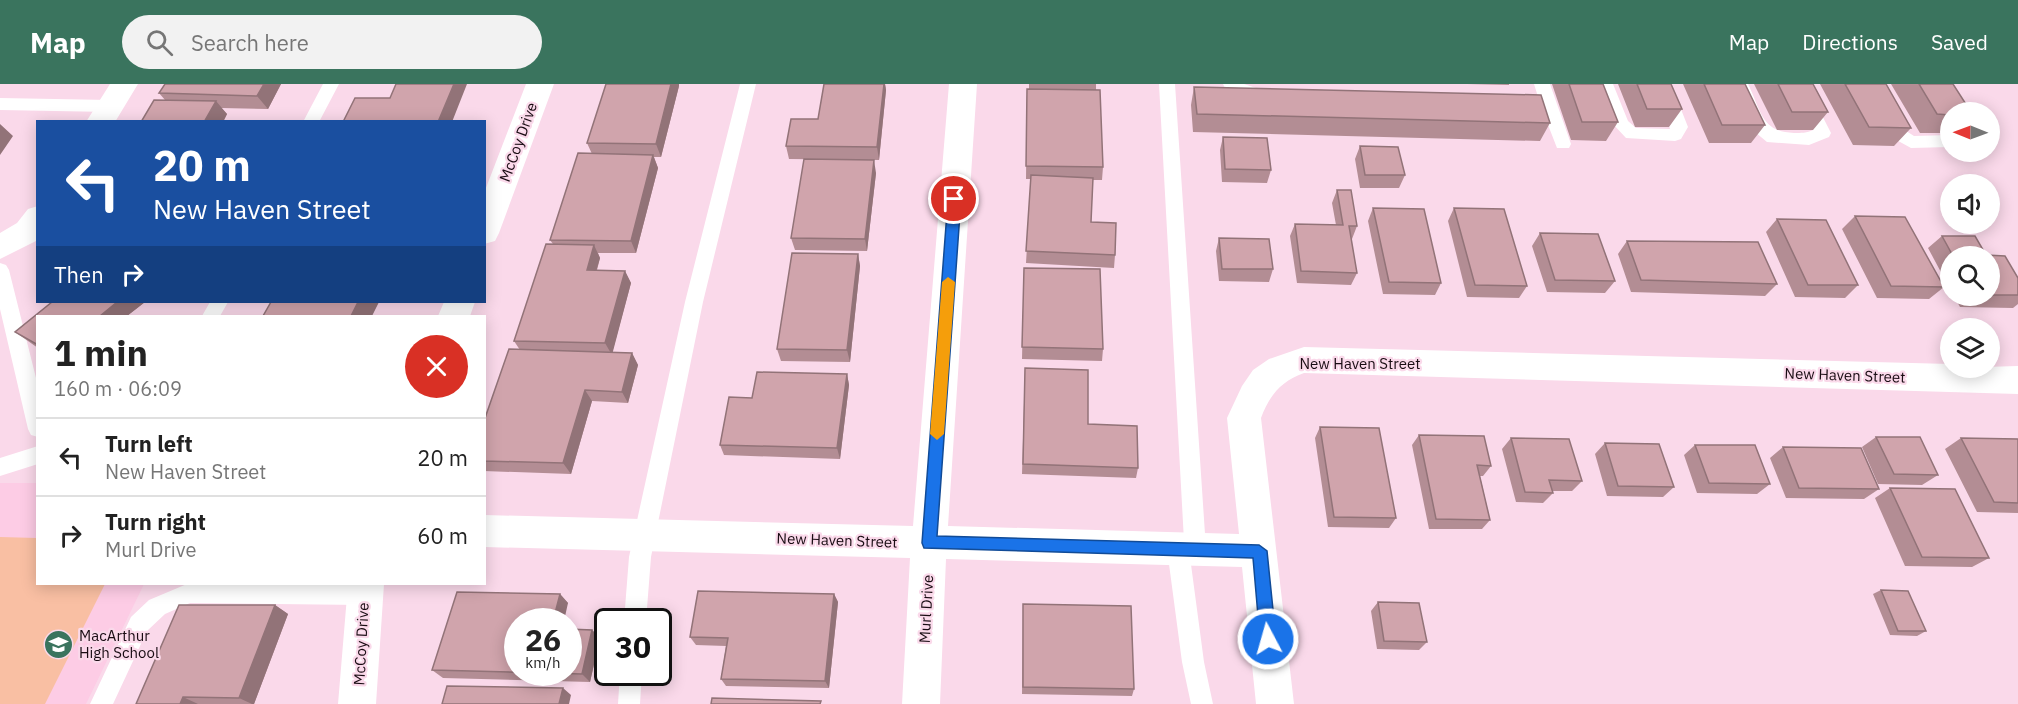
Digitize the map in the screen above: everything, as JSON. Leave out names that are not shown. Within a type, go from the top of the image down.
[{"type":"street","name":"McCoy Drive","points":[[486,228],[540,84]]},
{"type":"street","name":"Murl Drive","points":[[921,704],[929,543],[963,84]]},
{"type":"street","points":[[0,248],[28,231],[36,220]]},
{"type":"street","name":"New Haven Street","points":[[486,531],[1259,551],[1244,418],[1253,391],[1270,373],[1304,360],[2018,380]]},
{"type":"street","points":[[1259,551],[1275,704]]},
{"type":"street","name":"McCoy Drive","points":[[357,704],[365,589]]},
{"type":"lane","points":[[313,120],[331,84]]},
{"type":"lane","points":[[636,608],[644,535],[694,302],[748,84]]},
{"type":"lane","points":[[1167,84],[1186,549],[1193,662],[1202,704]]},
{"type":"lane","points":[[1231,84],[1251,95],[1274,96]]},
{"type":"lane","points":[[1542,84],[1563,144]]},
{"type":"lane","points":[[1605,84],[1622,124],[1632,134],[1675,135],[1680,127],[1663,84]]},
{"type":"lane","points":[[1740,84],[1761,128],[1773,138],[1809,139],[1823,133],[1798,84]]},
{"type":"lane","points":[[1871,84],[1898,133],[1911,142],[1940,141]]},
{"type":"lane","points":[[1506,102],[1549,107]]},
{"type":"lane","points":[[0,105],[111,104]]},
{"type":"lane","points":[[0,270],[36,421]]},
{"type":"lane","points":[[0,467],[36,456]]},
{"type":"lane","points":[[101,704],[139,624],[157,607],[189,593],[365,589]]},
{"type":"lane","points":[[629,704],[630,686]]},
{"type":"shaded area","name":"MacArthur High School","points":[[0,483],[36,483],[36,585],[144,585],[86,704],[0,704]]},
{"type":"shaded area","name":"MacArthur High School","points":[[0,537],[36,538],[36,585],[104,585],[45,704],[0,704]]},
{"type":"building","points":[[165,84],[264,84],[257,96],[159,93]]},
{"type":"building","points":[[396,84],[454,84],[439,120],[344,120],[355,98],[390,98]]},
{"type":"building","points":[[606,84],[671,84],[656,144],[587,143]]},
{"type":"building","points":[[824,84],[884,84],[877,147],[786,146],[791,119],[818,119]]},
{"type":"building","points":[[1569,84],[1603,84],[1618,122],[1582,122]]},
{"type":"building","points":[[1637,84],[1671,84],[1682,109],[1647,109]]},
{"type":"building","points":[[1704,84],[1745,84],[1765,125],[1722,125]]},
{"type":"building","points":[[1778,84],[1813,84],[1828,112],[1792,112]]},
{"type":"building","points":[[1845,84],[1886,84],[1911,128],[1869,127]]},
{"type":"building","points":[[1919,84],[1953,84],[1965,102],[1940,102],[1940,114],[1937,114]]},
{"type":"building","points":[[1194,87],[1541,95],[1550,123],[1197,114]]},
{"type":"building","points":[[1027,89],[1100,90],[1103,167],[1026,166]]},
{"type":"building","points":[[154,100],[216,101],[205,120],[142,120]]},
{"type":"building","points":[[1223,137],[1267,138],[1271,170],[1225,169]]},
{"type":"building","points":[[1360,146],[1398,147],[1405,175],[1365,175]]},
{"type":"building","points":[[578,153],[653,155],[631,241],[550,240]]},
{"type":"building","points":[[804,159],[874,160],[865,239],[791,238]]},
{"type":"building","points":[[1031,175],[1093,178],[1091,222],[1116,223],[1115,255],[1026,251]]},
{"type":"building","points":[[1337,190],[1351,190],[1357,226],[1349,226],[1357,273],[1301,271],[1295,224],[1343,225]]},
{"type":"building","points":[[1373,208],[1424,209],[1441,283],[1389,282]]},
{"type":"building","points":[[1454,208],[1504,209],[1527,286],[1475,285]]},
{"type":"building","points":[[1855,216],[1905,217],[1940,280],[1940,287],[1891,286]]},
{"type":"building","points":[[1777,219],[1826,220],[1858,285],[1808,285]]},
{"type":"building","points":[[1540,233],[1598,234],[1615,281],[1555,280]]},
{"type":"building","points":[[1942,236],[1975,236],[1981,246],[1948,246]]},
{"type":"building","points":[[1219,238],[1269,239],[1273,269],[1222,269]]},
{"type":"building","points":[[1627,241],[1758,242],[1777,284],[1641,280]]},
{"type":"building","points":[[546,244],[594,245],[587,270],[625,271],[605,343],[514,341]]},
{"type":"building","points":[[792,253],[858,254],[847,350],[777,349]]},
{"type":"building","points":[[2000,256],[2005,256],[2018,278],[2018,295],[2000,295]]},
{"type":"building","points":[[1024,268],[1100,269],[1103,349],[1022,347]]},
{"type":"building","points":[[51,303],[116,303],[101,315],[36,315],[36,344],[15,332]]},
{"type":"building","points":[[270,303],[358,303],[352,315],[264,315]]},
{"type":"building","points":[[509,349],[632,353],[622,392],[585,390],[563,463],[486,461],[486,415]]},
{"type":"building","points":[[1025,368],[1088,370],[1088,424],[1137,426],[1138,468],[1023,464]]},
{"type":"building","points":[[757,372],[847,374],[837,448],[720,445],[729,397],[752,398]]},
{"type":"building","points":[[1320,427],[1379,428],[1396,518],[1334,517]]},
{"type":"building","points":[[1419,435],[1484,436],[1491,466],[1477,465],[1490,520],[1436,519]]},
{"type":"building","points":[[1876,437],[1920,437],[1938,475],[1894,474]]},
{"type":"building","points":[[1511,438],[1569,439],[1582,481],[1549,480],[1553,493],[1525,492]]},
{"type":"building","points":[[1961,438],[2018,439],[2018,503],[1994,502]]},
{"type":"building","points":[[1605,443],[1659,444],[1674,487],[1618,486]]},
{"type":"building","points":[[1695,445],[1755,445],[1770,484],[1709,483]]},
{"type":"building","points":[[1783,447],[1861,448],[1879,489],[1799,488]]},
{"type":"building","points":[[1890,488],[1955,489],[1989,558],[1922,557]]},
{"type":"building","points":[[1881,590],[1908,591],[1926,631],[1898,631]]},
{"type":"building","points":[[698,591],[834,594],[825,681],[721,679],[728,638],[690,637]]},
{"type":"building","points":[[457,592],[560,594],[556,608],[504,608],[504,672],[432,670]]},
{"type":"building","points":[[1378,602],[1419,603],[1427,642],[1384,641]]},
{"type":"building","points":[[1023,604],[1131,606],[1134,689],[1023,687]]},
{"type":"building","points":[[179,605],[275,605],[239,698],[183,697],[180,704],[136,704]]},
{"type":"building","points":[[582,630],[592,630],[582,674]]},
{"type":"building","points":[[447,686],[563,688],[559,704],[442,704]]},
{"type":"building","points":[[712,698],[821,701],[820,704],[711,704]]},
{"type":"slow traffic","points":[[937,434],[948,282]]},
{"type":"place","name":"MacArthur High School","points":[[58,644]]},
{"type":"route","points":[[954,199],[929,543],[1259,551],[1268,639]]}]
